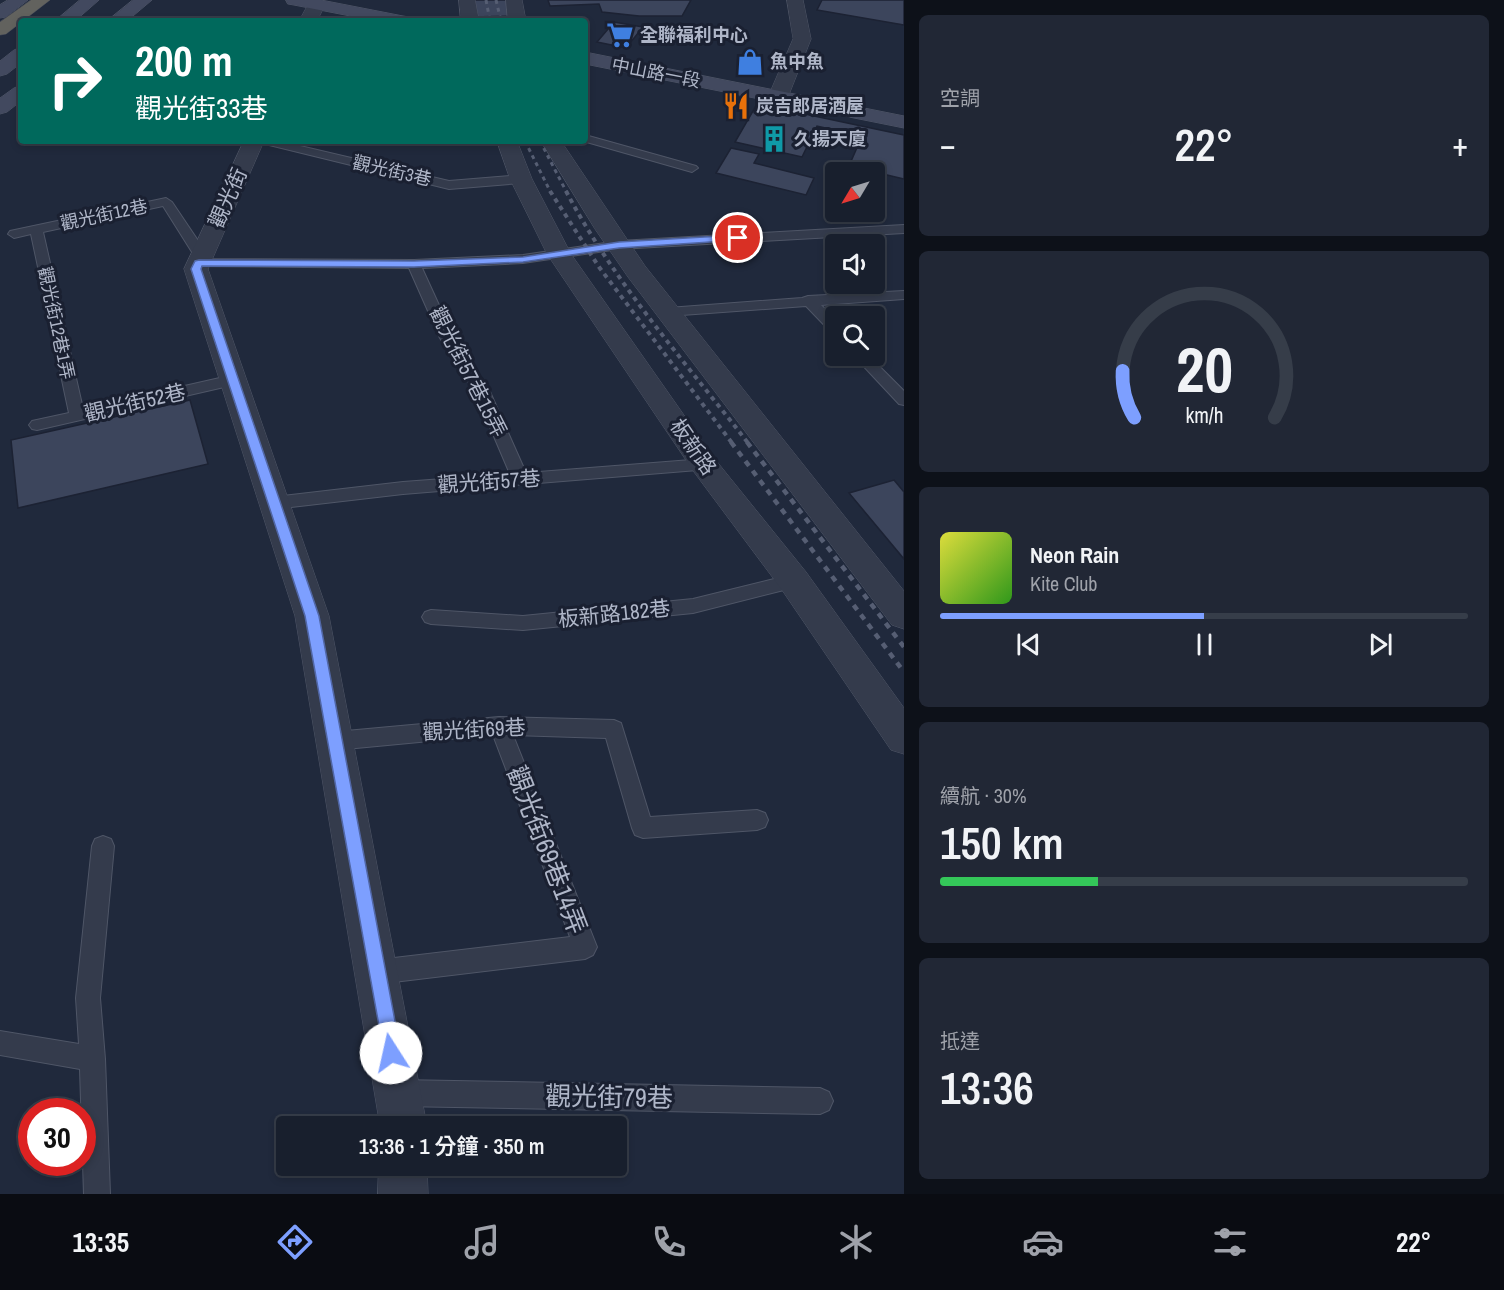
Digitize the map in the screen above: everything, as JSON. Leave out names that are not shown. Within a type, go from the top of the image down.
[{"type":"highway","points":[[0,30],[42,0]]},
{"type":"highway","points":[[41,18],[66,0]]},
{"type":"highway","points":[[0,48],[18,35]]},
{"type":"main road","points":[[0,13],[20,0]]},
{"type":"main road","points":[[68,18],[91,0]]},
{"type":"main road","points":[[92,18],[106,0]]},
{"type":"main road","points":[[120,18],[144,0]]},
{"type":"main road","points":[[294,0],[387,18]]},
{"type":"main road","points":[[0,70],[18,56]]},
{"type":"main road","name":"中山路一段","points":[[588,59],[904,122]]},
{"type":"main road","points":[[0,108],[18,94]]},
{"type":"street","points":[[467,0],[470,18]]},
{"type":"street","points":[[514,0],[517,18]]},
{"type":"street","points":[[778,97],[802,39],[795,0]]},
{"type":"street","points":[[309,18],[315,4]]},
{"type":"street","name":"觀光街","points":[[200,260],[253,144]]},
{"type":"street","name":"板新路","points":[[508,144],[521,179],[559,254],[704,465],[794,581],[904,738]]},
{"type":"street","points":[[553,144],[636,274],[904,615]]},
{"type":"street","points":[[200,260],[196,269],[312,616],[402,1116]]},
{"type":"street","points":[[403,1176],[403,1194]]},
{"type":"lane","points":[[588,139],[692,168]]},
{"type":"lane","name":"觀光街3巷","points":[[279,144],[448,184],[521,179]]},
{"type":"lane","name":"觀光街12巷","points":[[14,234],[166,202],[200,260]]},
{"type":"lane","name":"觀光街12巷1弄","points":[[36,229],[77,416]]},
{"type":"lane","points":[[200,260],[414,264],[523,260],[619,245],[904,229]]},
{"type":"lane","name":"觀光街57巷15弄","points":[[414,264],[447,338],[482,392],[521,480]]},
{"type":"lane","points":[[668,312],[808,300],[904,295]]},
{"type":"lane","points":[[808,300],[825,318]]},
{"type":"lane","points":[[871,366],[904,400]]},
{"type":"lane","name":"觀光街52巷","points":[[37,425],[233,380]]},
{"type":"lane","name":"觀光街57巷","points":[[274,503],[403,488],[704,465]]},
{"type":"lane","name":"板新路182巷","points":[[431,617],[534,622],[693,606],[794,581]]},
{"type":"lane","name":"觀光街69巷","points":[[334,741],[499,726],[614,729],[643,828],[757,820]]},
{"type":"lane","name":"觀光街69巷14弄","points":[[377,972],[585,947],[499,726]]},
{"type":"lane","points":[[97,1194],[93,1059],[88,998],[103,846]]},
{"type":"lane","points":[[0,1043],[93,1059]]},
{"type":"lane","name":"觀光街79巷","points":[[399,1093],[820,1101]]},
{"type":"building","points":[[465,0],[518,0],[522,16],[468,17]]},
{"type":"building","points":[[548,0],[691,0],[682,16],[639,16],[602,12],[599,4],[550,6]]},
{"type":"building","points":[[822,0],[904,0],[904,25],[817,10]]},
{"type":"building","name":"全聯福利中心","points":[[614,22],[643,27],[626,48],[597,42]]},
{"type":"building","name":"久揚天廈","points":[[757,104],[904,135],[904,179],[885,175],[885,162],[851,162],[862,136],[817,126],[802,157],[735,142]]},
{"type":"building","name":"久揚天廈","points":[[731,148],[759,154],[754,163],[814,178],[806,195],[716,173]]},
{"type":"building","points":[[190,400],[208,464],[18,508],[11,440]]},
{"type":"building","points":[[894,480],[904,492],[904,559],[849,493]]},
{"type":"railway","points":[[486,0],[489,18]]},
{"type":"railway","points":[[496,0],[500,18]]},
{"type":"railway","points":[[526,144],[550,191]]},
{"type":"railway","points":[[542,144],[567,193]]},
{"type":"railway","points":[[550,191],[599,267],[732,443]]},
{"type":"railway","points":[[566,191],[628,289],[748,443]]},
{"type":"railway","points":[[731,442],[904,672]]},
{"type":"railway","points":[[747,442],[904,647]]},
{"type":"place","name":"全聯福利中心","points":[[620,35]]},
{"type":"place","name":"魚中魚","points":[[750,62]]},
{"type":"place","name":"炭吉郎居酒屋","points":[[736,106]]},
{"type":"place","name":"久揚天廈","points":[[774,139]]},
{"type":"route","points":[[391,1053],[312,616],[196,269],[199,263],[414,264],[523,260],[619,245],[738,238]]}]
